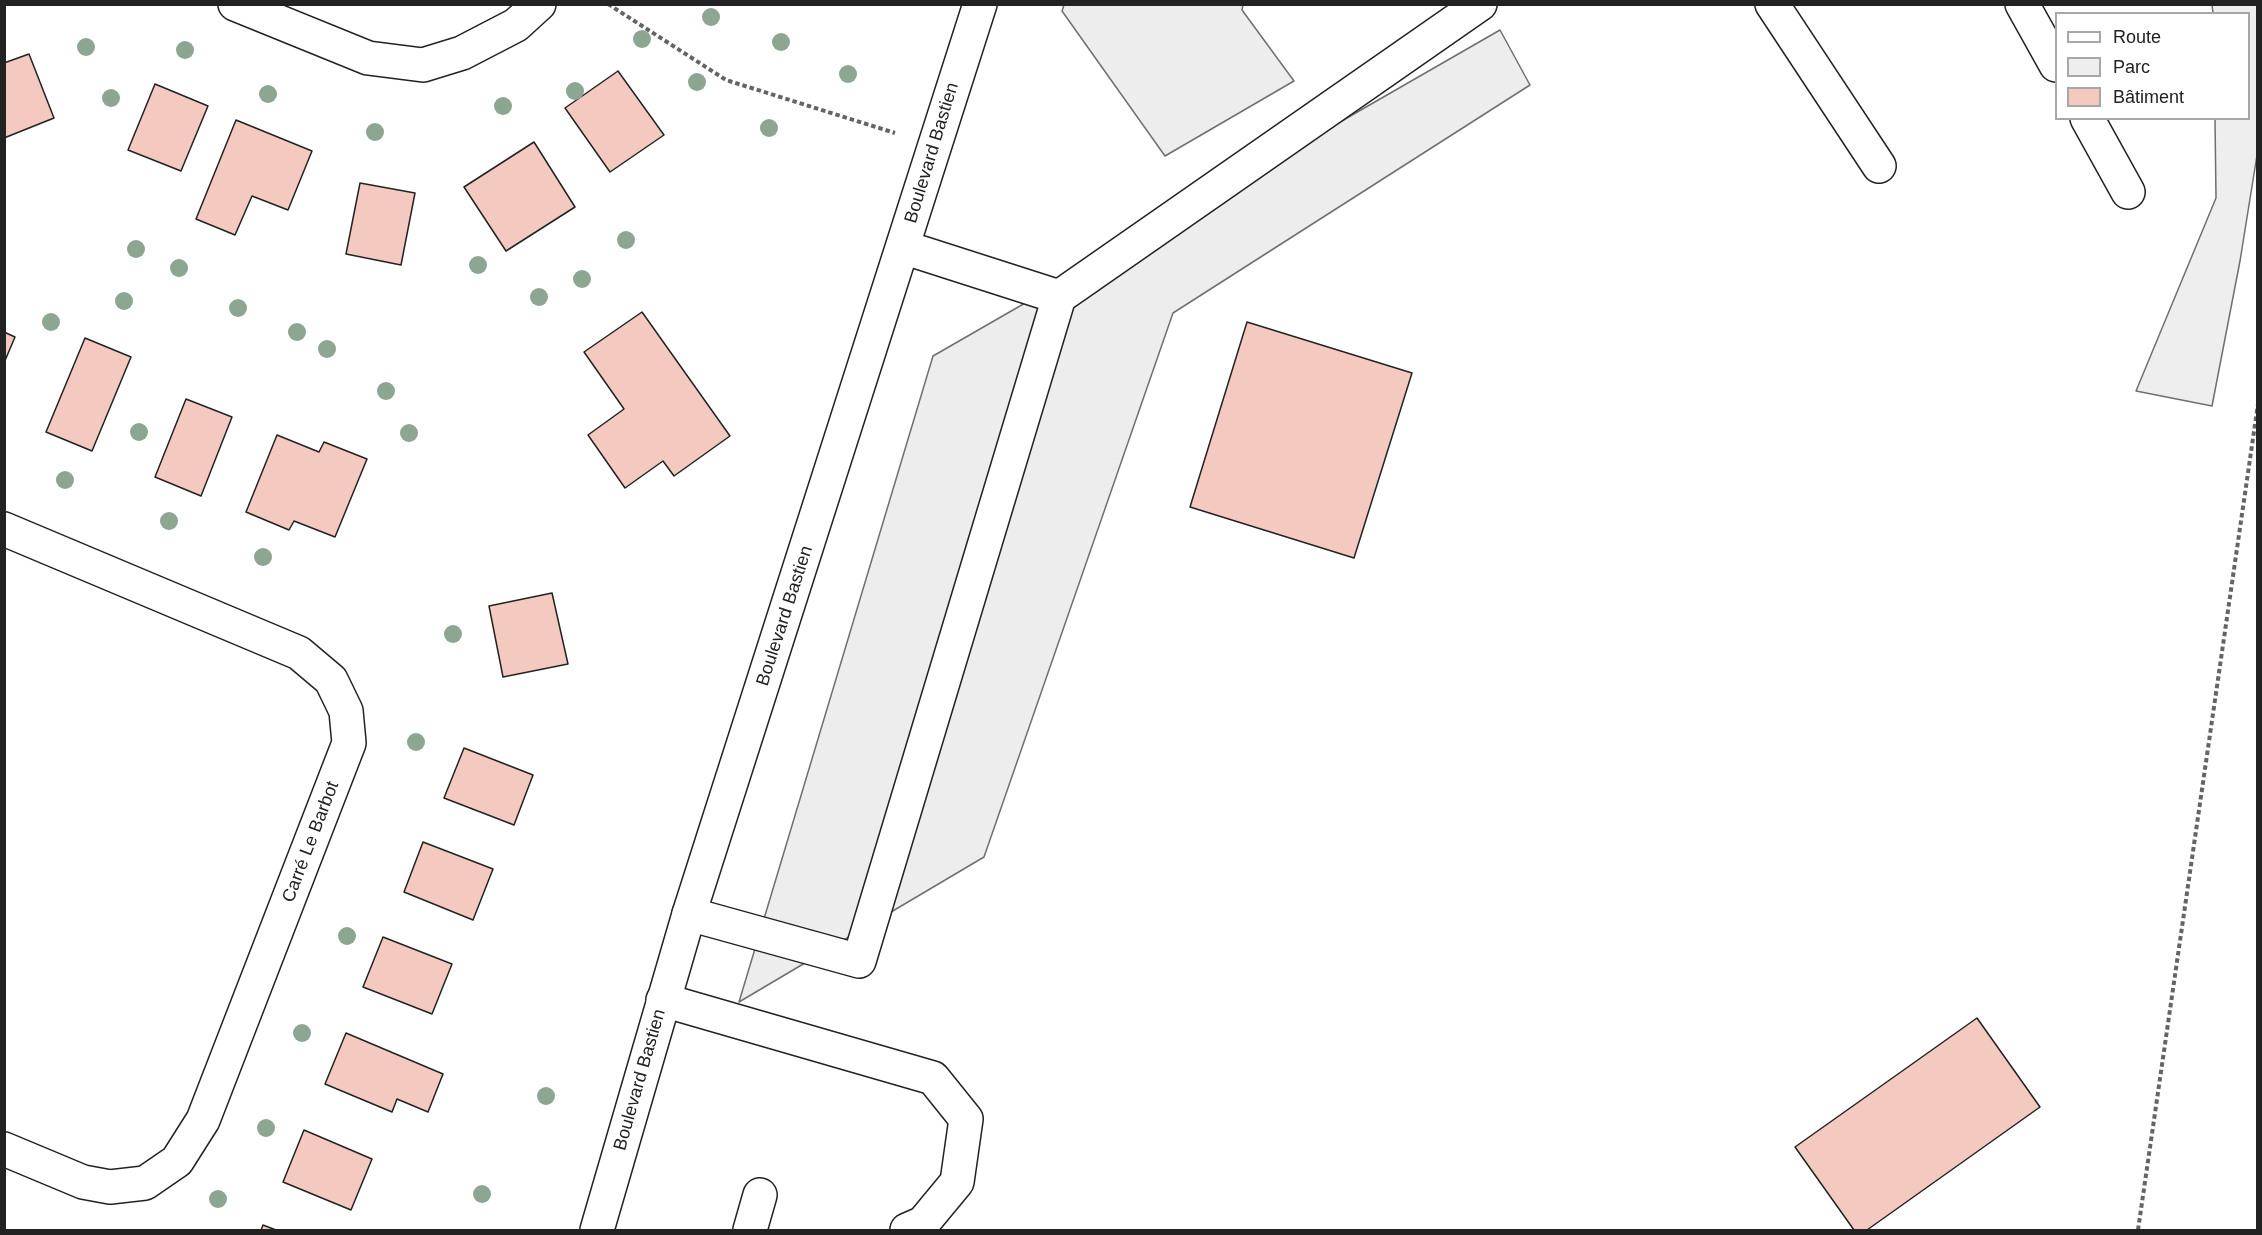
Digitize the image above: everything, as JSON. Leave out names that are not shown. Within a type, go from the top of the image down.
[{"type":"street","points":[[235,4],[368,58],[423,65],[462,53],[516,25],[539,4]]},
{"type":"street","name":"Boulevard Bastien","points":[[597,1230],[689,915],[980,4]]},
{"type":"street","points":[[689,915],[859,961],[1059,297],[1480,4]]},
{"type":"street","points":[[1772,4],[1879,166]]},
{"type":"street","points":[[2022,4],[2055,63]]},
{"type":"street","points":[[2088,120],[2128,192]]},
{"type":"street","points":[[903,247],[1059,297]]},
{"type":"street","name":"Carré Le Barbot","points":[[4,529],[299,653],[331,680],[346,711],[349,743],[202,1120],[177,1161],[145,1183],[110,1187],[83,1182],[4,1149]]},
{"type":"street","points":[[663,999],[933,1078],[966,1119],[957,1182],[923,1223],[907,1230]]},
{"type":"street","points":[[750,1230],[760,1195]]},
{"type":"path","points":[[608,4],[726,80],[934,145]]},
{"type":"path","points":[[2138,1230],[2258,404]]},
{"type":"green space","points":[[2212,5],[2257,5],[2258,149],[2240,261],[2212,406],[2136,391],[2216,198],[2215,120],[2250,120],[2250,12],[2213,12]]},
{"type":"shaded area","points":[[1064,5],[1243,5],[1242,10],[1294,81],[1165,156],[1062,11]]},
{"type":"shaded area","points":[[1500,30],[1530,85],[1173,313],[984,857],[739,1002],[933,356]]},
{"type":"building","points":[[29,54],[54,118],[4,138],[4,63]]},
{"type":"building","points":[[618,71],[664,135],[610,172],[565,108]]},
{"type":"building","points":[[155,84],[208,106],[181,171],[128,150]]},
{"type":"building","points":[[236,120],[312,151],[288,210],[252,196],[235,235],[196,219]]},
{"type":"building","points":[[534,142],[575,207],[506,251],[464,187]]},
{"type":"building","points":[[360,183],[415,193],[401,265],[346,254]]},
{"type":"building","points":[[642,312],[730,436],[674,476],[663,461],[625,488],[588,435],[624,409],[584,352]]},
{"type":"building","points":[[1247,322],[1412,373],[1354,558],[1190,507]]},
{"type":"building","points":[[4,332],[15,337],[4,363]]},
{"type":"building","points":[[85,338],[131,357],[92,451],[46,432]]},
{"type":"building","points":[[186,399],[232,417],[201,496],[155,477]]},
{"type":"building","points":[[277,435],[319,452],[324,442],[367,459],[335,537],[294,521],[289,530],[246,512]]},
{"type":"building","points":[[552,593],[568,664],[503,677],[489,606]]},
{"type":"building","points":[[464,748],[533,775],[514,825],[444,798]]},
{"type":"building","points":[[423,842],[493,869],[473,920],[404,892]]},
{"type":"building","points":[[383,937],[452,964],[432,1014],[363,987]]},
{"type":"building","points":[[1977,1018],[2040,1107],[1867,1230],[1854,1230],[1795,1147]]},
{"type":"building","points":[[346,1033],[443,1074],[428,1112],[397,1099],[392,1112],[325,1084]]},
{"type":"building","points":[[304,1130],[372,1159],[351,1210],[283,1182]]},
{"type":"building","points":[[263,1225],[276,1230],[261,1230]]}]
